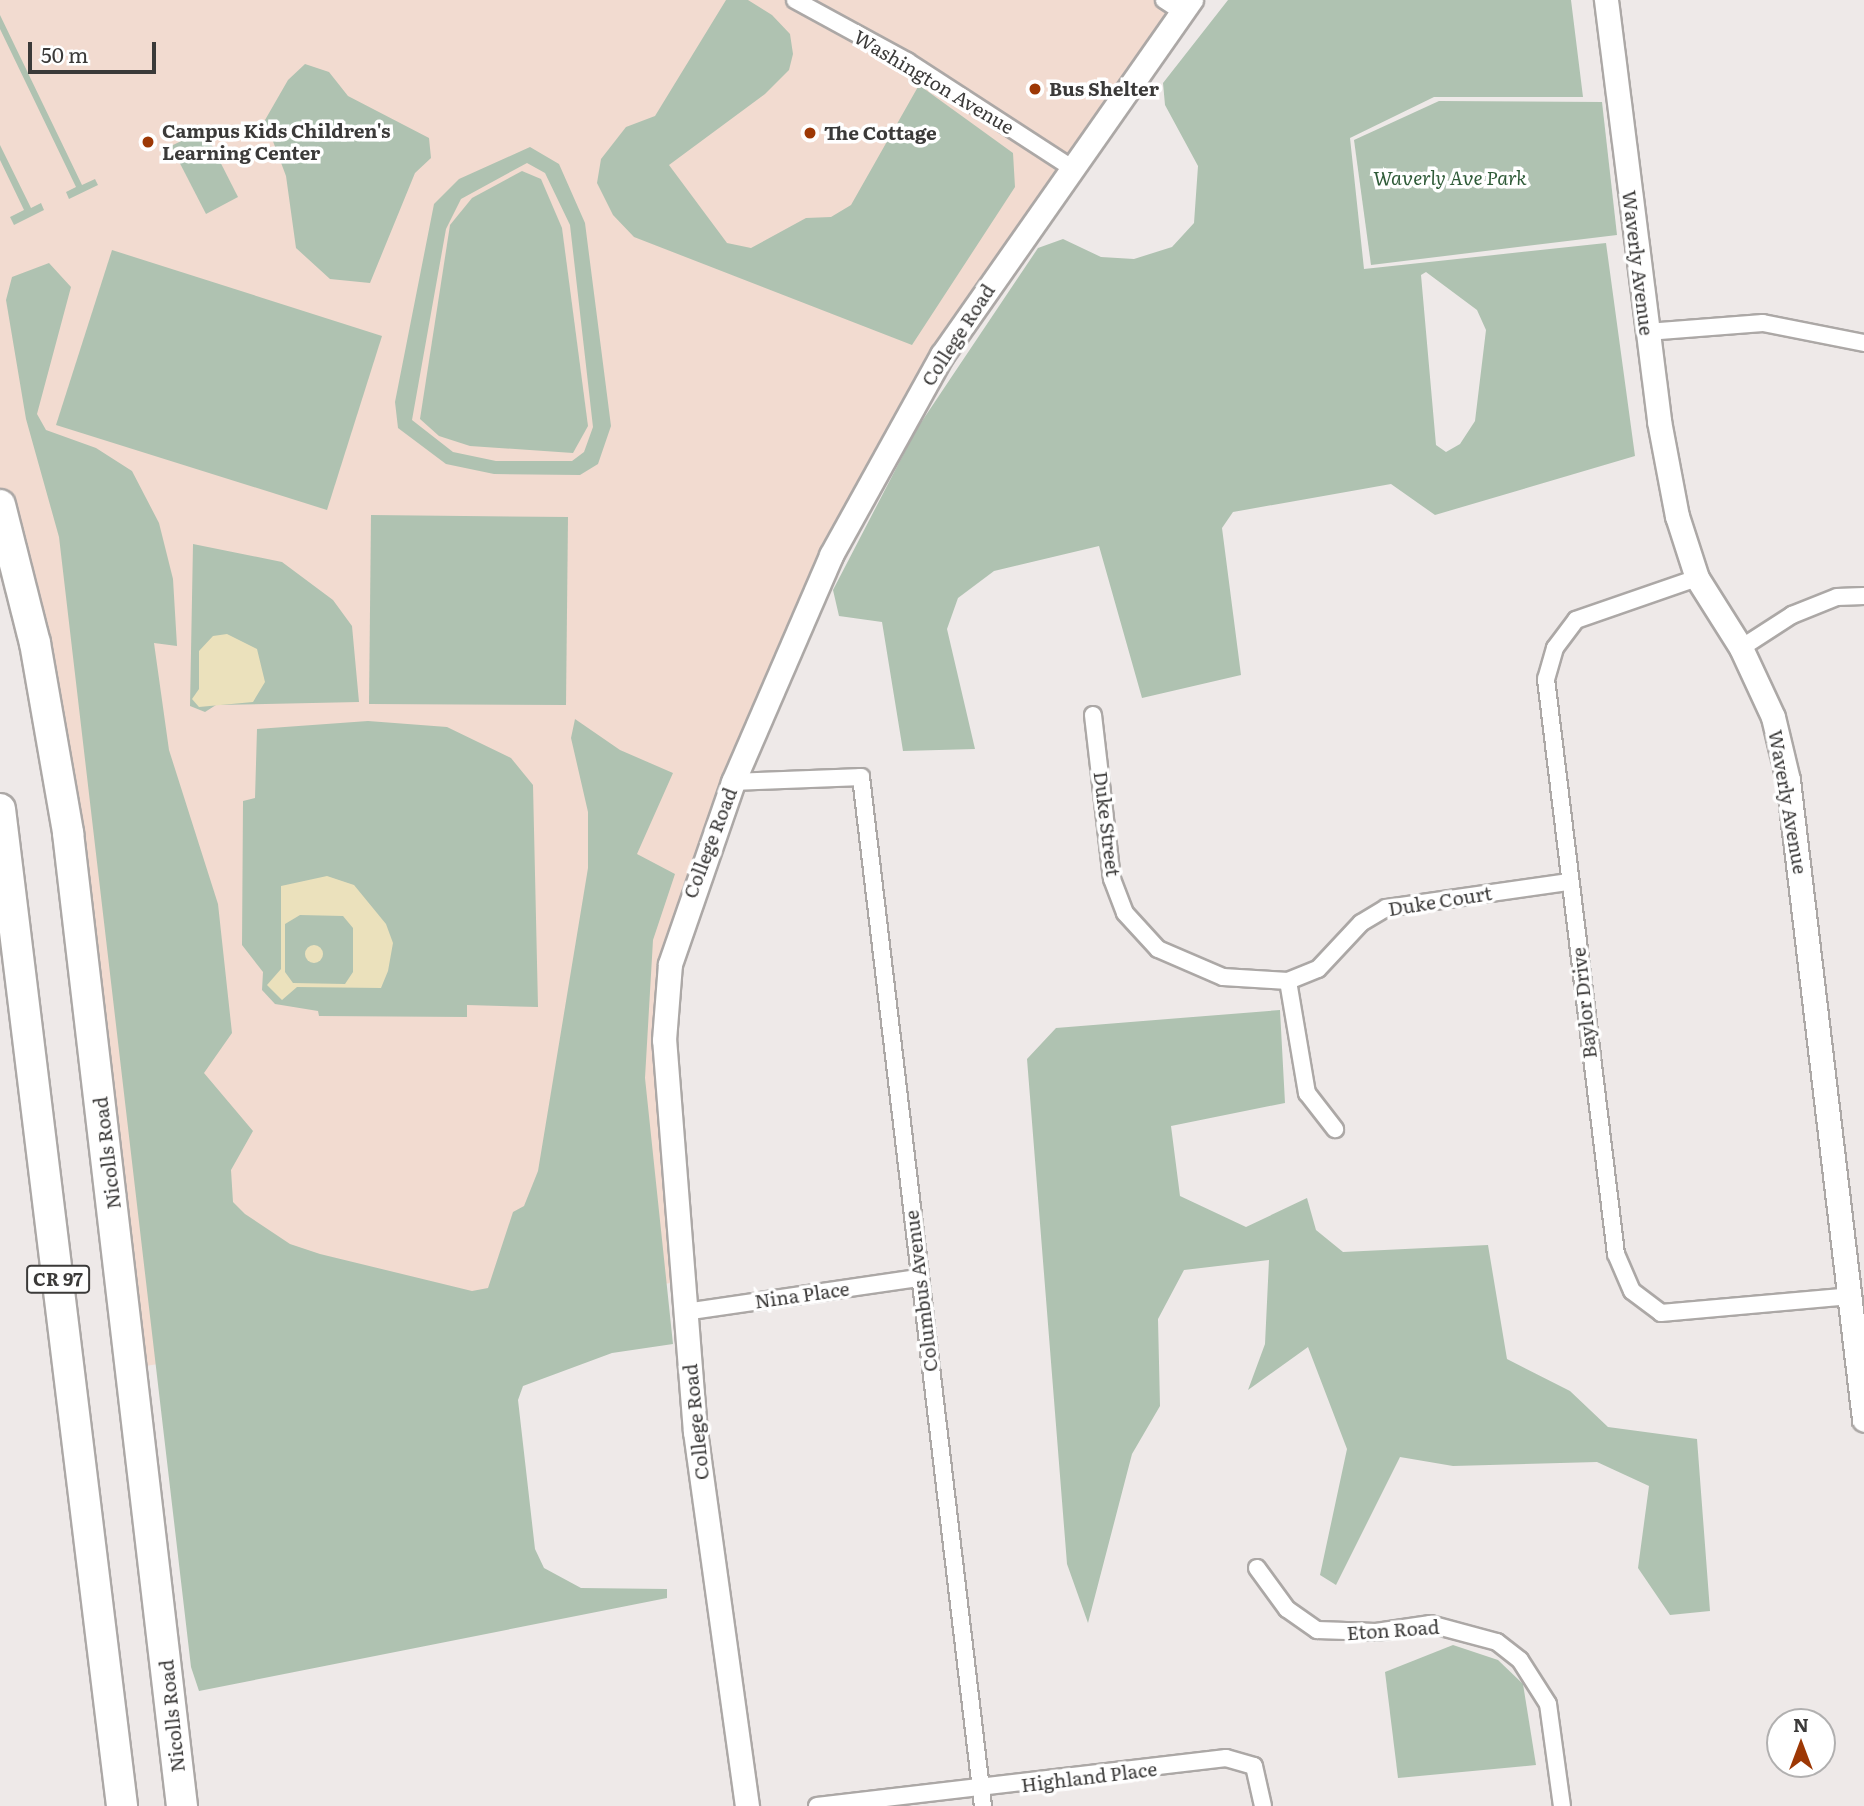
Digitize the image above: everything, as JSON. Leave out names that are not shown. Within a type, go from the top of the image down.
[{"type":"highway","name":"Nicolls Road","points":[[0,505],[35,643],[66,820],[160,1582],[182,1806]]},
{"type":"highway","name":"CR 97","points":[[0,809],[122,1806]]},
{"type":"highway","points":[[160,1582],[196,1806]]},
{"type":"street","name":"Washington Avenue","points":[[795,0],[907,61],[1072,168]]},
{"type":"street","name":"Waverly Avenue","points":[[1606,0],[1647,332],[1677,516],[1697,578],[1741,648],[1773,717],[1788,780],[1864,1419]]},
{"type":"street","name":"College Road","points":[[747,1806],[695,1432],[664,1040],[670,964],[733,782],[831,555],[942,355],[1072,168],[1179,4]]},
{"type":"street","points":[[1647,332],[1763,323],[1864,343]]},
{"type":"street","name":"Baylor Drive","points":[[1697,578],[1576,620],[1555,648],[1546,712],[1616,1254],[1632,1292],[1647,1306],[1675,1315],[1850,1296]]},
{"type":"street","points":[[1741,648],[1793,615],[1837,597],[1864,596]]},
{"type":"street","name":"Duke Street","points":[[1093,715],[1112,879],[1135,928],[1167,954],[1223,977],[1288,981]]},
{"type":"street","name":"Columbus Avenue","points":[[733,782],[860,776],[982,1798]]},
{"type":"street","name":"Duke Court","points":[[1288,981],[1330,963],[1361,923],[1386,908],[1568,882]]},
{"type":"street","points":[[1288,981],[1307,1093],[1335,1129]]},
{"type":"street","name":"Nina Place","points":[[685,1312],[919,1278]]},
{"type":"street","name":"Eton Road","points":[[1257,1567],[1287,1609],[1317,1630],[1376,1632],[1430,1624],[1497,1642],[1520,1660],[1548,1704],[1562,1806]]},
{"type":"street","name":"Highland Place","points":[[817,1806],[982,1798],[1226,1758],[1254,1766],[1262,1785],[1263,1806]]},
{"type":"shaded area","points":[[0,0],[1191,0],[942,355],[831,555],[670,964],[683,1281],[133,1368],[68,833],[0,505]]},
{"type":"green space","points":[[726,0],[748,0],[772,15],[790,34],[793,54],[789,70],[765,94],[669,165],[727,243],[751,248],[806,218],[831,217],[851,205],[919,85],[1013,153],[1015,187],[912,345],[634,237],[613,215],[597,183],[601,159],[626,127],[655,116]]},
{"type":"green space","points":[[1228,0],[1571,0],[1583,97],[1434,97],[1350,138],[1364,269],[1606,243],[1635,456],[1435,515],[1391,484],[1233,512],[1222,528],[1241,675],[1142,698],[1099,546],[994,571],[958,598],[947,629],[975,749],[903,751],[882,622],[839,616],[833,590],[916,430],[1038,248],[1063,239],[1101,257],[1134,259],[1172,247],[1194,223],[1198,166],[1165,105],[1163,83]],"holes":[[[1426,272],[1477,310],[1486,330],[1475,421],[1460,444],[1446,452],[1436,445],[1421,275]]]},
{"type":"green space","points":[[0,15],[82,185],[95,179],[98,185],[69,199],[66,192],[76,187],[0,29]]},
{"type":"green space","points":[[305,64],[329,72],[348,96],[429,138],[431,158],[415,173],[370,283],[330,279],[296,248],[286,176],[265,120],[288,80]]},
{"type":"green space","name":"Waverly Ave Park","points":[[1439,101],[1602,102],[1617,235],[1371,265],[1354,140]]},
{"type":"green space","points":[[204,130],[238,197],[206,214],[171,146]]},
{"type":"green space","points":[[0,145],[31,208],[41,203],[44,210],[14,225],[10,217],[24,210],[0,160]]},
{"type":"green space","points":[[530,147],[559,164],[585,223],[611,426],[598,464],[580,475],[494,474],[446,464],[398,428],[395,402],[434,204],[459,179]],"holes":[[[527,163],[545,173],[570,225],[593,427],[584,452],[572,461],[496,461],[453,452],[412,420],[446,229],[461,199]]]},
{"type":"green space","points":[[522,171],[541,179],[562,228],[588,426],[573,453],[470,446],[439,436],[420,419],[450,225],[472,198]]},
{"type":"green space","points":[[112,250],[382,336],[327,510],[56,425]]},
{"type":"green space","points":[[49,263],[71,287],[37,414],[46,430],[96,448],[132,471],[159,523],[173,579],[177,646],[154,643],[169,750],[218,904],[232,1033],[204,1073],[253,1131],[231,1170],[233,1202],[245,1214],[290,1244],[320,1254],[472,1291],[488,1288],[513,1212],[524,1206],[538,1171],[588,868],[588,812],[571,738],[575,719],[620,750],[673,773],[637,854],[675,874],[653,940],[645,1078],[673,1344],[612,1353],[523,1386],[518,1400],[535,1549],[544,1568],[581,1588],[667,1589],[667,1598],[199,1691],[191,1667],[59,537],[26,419],[6,300],[12,277]]},
{"type":"green space","points":[[371,515],[568,517],[566,705],[369,704]]},
{"type":"green space","points":[[193,544],[282,562],[333,600],[352,626],[359,702],[216,705],[205,712],[190,706]]},
{"type":"green space","points":[[368,721],[447,727],[511,758],[533,785],[538,1007],[467,1005],[467,1017],[319,1016],[318,1011],[275,1004],[262,990],[263,972],[242,945],[243,801],[255,798],[257,729]]},
{"type":"green space","points":[[1280,1010],[1285,1103],[1171,1126],[1180,1196],[1246,1227],[1307,1198],[1316,1230],[1343,1252],[1488,1245],[1507,1359],[1570,1391],[1608,1427],[1697,1439],[1710,1611],[1670,1615],[1638,1568],[1649,1486],[1597,1462],[1453,1466],[1400,1457],[1336,1585],[1320,1575],[1347,1449],[1308,1347],[1248,1390],[1265,1344],[1269,1260],[1184,1270],[1158,1319],[1160,1406],[1132,1454],[1088,1623],[1067,1564],[1027,1059],[1056,1028]]},
{"type":"green space","points":[[1453,1645],[1498,1660],[1523,1684],[1536,1765],[1398,1778],[1385,1672]]},
{"type":"sand","points":[[227,634],[257,649],[265,682],[253,702],[199,707],[192,699],[199,689],[199,651],[213,636]]},
{"type":"sand","points":[[327,876],[354,885],[386,924],[393,943],[388,971],[381,988],[297,987],[282,1000],[267,985],[281,969],[281,886]],"holes":[[[300,915],[343,916],[353,928],[353,972],[345,984],[293,983],[285,972],[285,924]]]},
{"type":"sand","points":[[314,945],[320,948],[323,954],[320,960],[314,963],[308,960],[305,954],[308,948]]},
{"type":"place","name":"Bus Shelter","points":[[1035,89]]},
{"type":"place","name":"The Cottage","points":[[810,133]]},
{"type":"place","name":"Campus Kids Children's Learning Center","points":[[148,142]]}]
